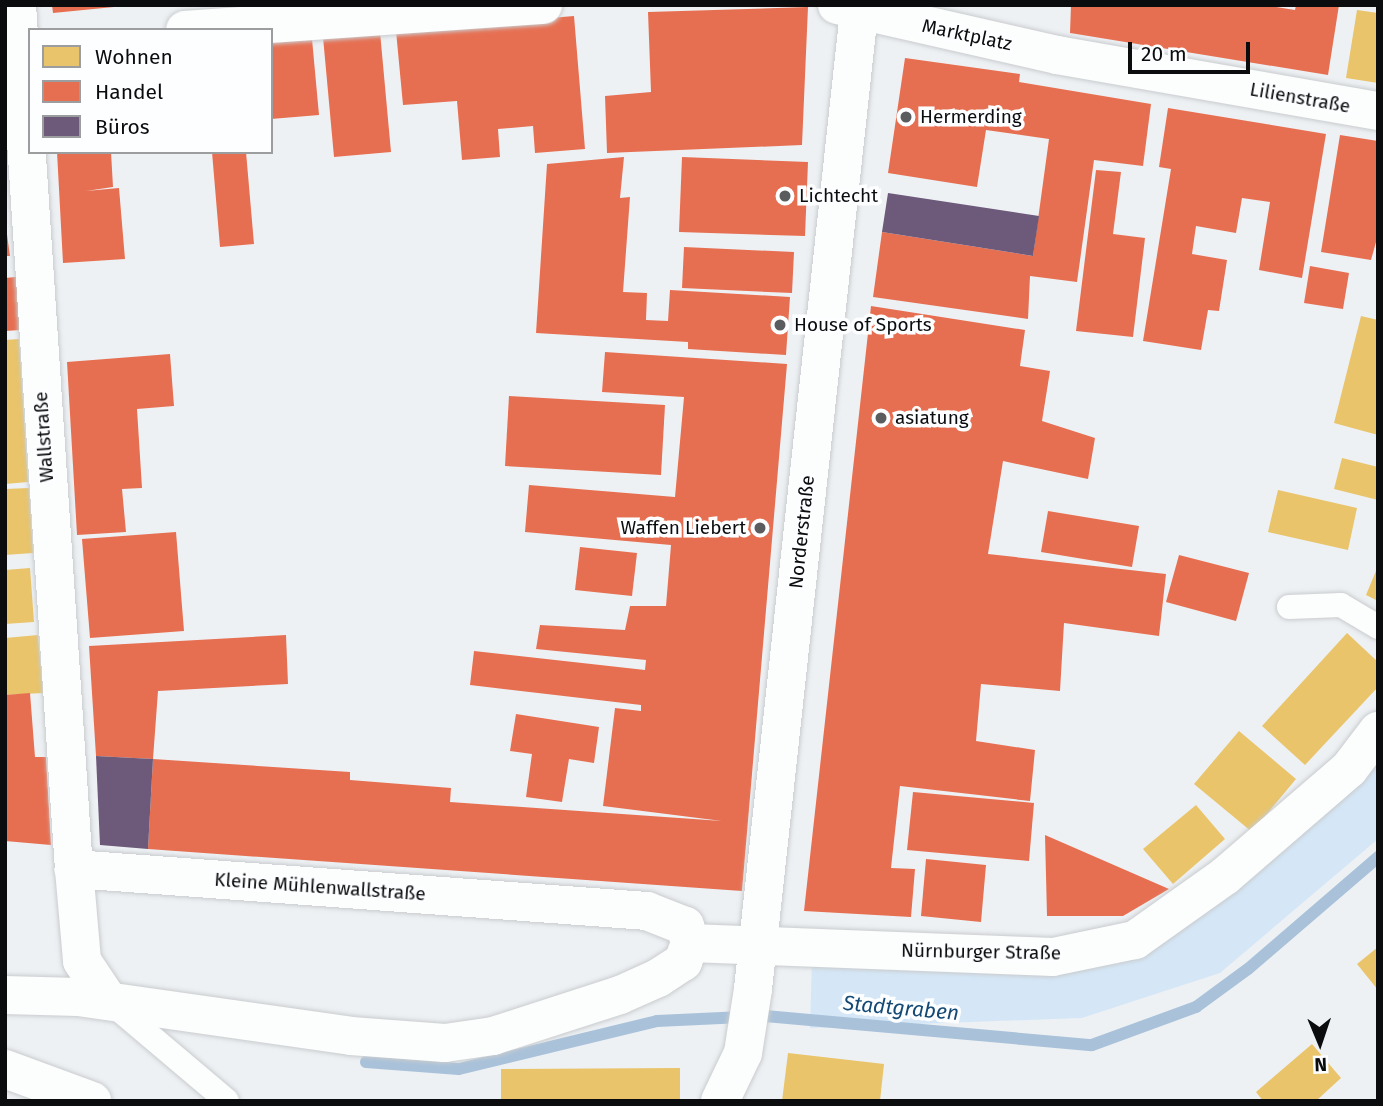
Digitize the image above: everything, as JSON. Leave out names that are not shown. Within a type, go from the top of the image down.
[{"type":"street","points":[[214,28],[543,5]]},
{"type":"street","name":"Marktplatz","points":[[848,8],[1057,55]]},
{"type":"street","name":"Norderstraße","points":[[745,1101],[744,1050],[753,989],[848,8]]},
{"type":"street","name":"Wallstraße","points":[[22,29],[28,126]]},
{"type":"street","name":"Lilienstraße","points":[[1057,55],[1378,111]]},
{"type":"street","name":"Wallstraße","points":[[30,154],[74,869]]},
{"type":"street","name":"Nürnburger Straße","points":[[757,947],[1052,957],[1135,940],[1225,876],[1349,769],[1378,732]]},
{"type":"street","points":[[74,869],[82,961],[108,1000]]},
{"type":"street","name":"Kleine Mühlenwallstraße","points":[[74,869],[647,911],[685,926],[690,943]]},
{"type":"street","points":[[5,995],[108,1000],[351,1036],[445,1043],[493,1036],[620,995],[658,978],[683,962],[690,943],[757,947]]},
{"type":"street","name":"Norderstraße","points":[[720,1101],[744,1050]]},
{"type":"street","points":[[5,1069],[92,1101]]},
{"type":"lane","points":[[1289,607],[1341,605],[1378,627]]},
{"type":"lane","points":[[108,1000],[227,1101]]},
{"type":"shaded area","points":[[1378,751],[1378,839],[1220,973],[1082,1018],[810,1028],[812,957],[1074,972]]},
{"type":"building: Wohnen","points":[[1357,10],[1378,13],[1378,83],[1346,78]]},
{"type":"building: Wohnen","points":[[1361,316],[1378,320],[1378,435],[1334,423]]},
{"type":"building: Wohnen","points":[[19,339],[28,482],[5,484],[5,340]]},
{"type":"building: Wohnen","points":[[1342,458],[1378,467],[1378,500],[1334,489]]},
{"type":"building: Wohnen","points":[[29,488],[33,553],[5,555],[5,489]]},
{"type":"building: Wohnen","points":[[1278,490],[1357,508],[1348,550],[1268,532]]},
{"type":"building: Wohnen","points":[[1378,566],[1378,601],[1366,595]]},
{"type":"building: Wohnen","points":[[30,568],[34,622],[5,624],[5,570]]},
{"type":"building: Wohnen","points":[[1347,633],[1378,662],[1378,687],[1305,765],[1262,726]]},
{"type":"building: Wohnen","points":[[38,635],[43,693],[5,695],[5,638]]},
{"type":"building: Wohnen","points":[[1239,731],[1296,779],[1252,832],[1194,784]]},
{"type":"building: Wohnen","points":[[1196,805],[1225,839],[1173,884],[1143,849]]},
{"type":"building: Wohnen","points":[[1378,947],[1378,990],[1357,964]]},
{"type":"building: Wohnen","points":[[1312,1044],[1341,1078],[1316,1101],[1263,1101],[1256,1092]]},
{"type":"building: Wohnen","points":[[788,1053],[884,1064],[880,1101],[782,1101]]},
{"type":"building: Wohnen","points":[[680,1068],[680,1101],[501,1101],[501,1069]]},
{"type":"building: Handel","points":[[52,5],[114,5],[114,7],[53,13]]},
{"type":"building: Handel","points":[[1071,5],[1263,5],[1295,10],[1296,5],[1339,5],[1328,75],[1070,33]]},
{"type":"building: Handel","points":[[808,7],[802,145],[607,153],[605,96],[651,92],[648,12]]},
{"type":"building: Handel","points":[[574,16],[585,149],[535,153],[533,126],[498,129],[500,157],[462,160],[457,101],[403,105],[396,31]]},
{"type":"building: Handel","points":[[380,32],[391,152],[334,157],[323,37]]},
{"type":"building: Handel","points":[[312,39],[319,115],[273,119],[273,42]]},
{"type":"building: Handel","points":[[905,58],[1020,74],[1019,82],[1151,104],[1143,166],[1094,160],[1077,282],[1030,276],[1028,319],[873,297],[882,232],[1033,256],[1049,139],[986,130],[977,187],[888,173]]},
{"type":"building: Handel","points":[[1168,108],[1326,134],[1302,278],[1259,270],[1270,202],[1242,198],[1236,233],[1196,226],[1192,254],[1227,260],[1219,311],[1208,310],[1201,350],[1143,341],[1171,169],[1159,167]]},
{"type":"building: Handel","points":[[1340,135],[1378,141],[1378,235],[1371,260],[1321,252]]},
{"type":"building: Handel","points":[[57,154],[111,154],[113,187],[86,191],[119,188],[125,259],[63,263]]},
{"type":"building: Handel","points":[[212,154],[246,154],[254,244],[220,247]]},
{"type":"building: Handel","points":[[624,157],[620,198],[630,197],[623,292],[647,293],[646,320],[668,321],[670,290],[790,297],[786,355],[688,349],[688,342],[536,333],[547,164]]},
{"type":"building: Handel","points":[[682,157],[808,162],[805,236],[679,232]]},
{"type":"building: Handel","points":[[1096,170],[1121,172],[1113,234],[1145,238],[1133,337],[1076,331]]},
{"type":"building: Handel","points":[[5,220],[10,256],[5,256]]},
{"type":"building: Handel","points":[[684,247],[794,252],[792,293],[682,288]]},
{"type":"building: Handel","points":[[1310,266],[1349,273],[1343,309],[1304,303]]},
{"type":"building: Handel","points":[[16,277],[20,330],[5,331],[5,278]]},
{"type":"building: Handel","points":[[871,306],[1025,330],[1020,366],[1050,371],[1042,421],[1095,438],[1088,479],[1003,461],[988,554],[1166,574],[1159,636],[1064,623],[1060,691],[981,684],[976,741],[1035,750],[1030,801],[900,786],[891,868],[915,869],[911,917],[804,911]]},
{"type":"building: Handel","points":[[605,352],[787,364],[742,891],[148,849],[153,759],[350,772],[350,780],[451,788],[450,802],[722,821],[603,806],[615,708],[641,711],[641,705],[470,685],[474,651],[645,670],[646,660],[536,649],[540,625],[625,630],[630,606],[666,606],[671,545],[525,532],[529,485],[675,497],[684,397],[602,392]]},
{"type":"building: Handel","points":[[170,354],[174,406],[137,409],[142,488],[122,489],[126,532],[77,535],[67,362]]},
{"type":"building: Handel","points":[[509,396],[665,405],[661,475],[505,466]]},
{"type":"building: Handel","points":[[1048,511],[1139,526],[1132,567],[1041,552]]},
{"type":"building: Handel","points":[[176,532],[184,631],[90,638],[82,539]]},
{"type":"building: Handel","points":[[580,547],[637,553],[632,596],[575,590]]},
{"type":"building: Handel","points":[[1179,555],[1249,573],[1236,621],[1166,602]]},
{"type":"building: Handel","points":[[286,635],[288,684],[158,691],[153,759],[96,756],[89,646]]},
{"type":"building: Handel","points":[[30,693],[35,757],[46,757],[51,845],[5,841],[5,695]]},
{"type":"building: Handel","points":[[516,714],[599,727],[594,763],[569,759],[562,802],[526,797],[532,754],[510,751]]},
{"type":"building: Handel","points":[[913,792],[1034,803],[1029,861],[907,850]]},
{"type":"building: Handel","points":[[1045,835],[1169,889],[1123,916],[1047,916]]},
{"type":"building: Handel","points":[[926,859],[986,865],[981,922],[921,916]]},
{"type":"building: Büros","points":[[888,193],[1039,216],[1033,256],[882,232]]},
{"type":"building: Büros","points":[[96,756],[153,759],[148,849],[100,845]]},
{"type":"waterway","name":"Stadtgraben","points":[[366,1062],[459,1069],[657,1021],[765,1016],[1092,1045],[1196,1007],[1248,969],[1378,857]]},
{"type":"place","name":"Hermerding","points":[[906,117]]},
{"type":"place","name":"Lichtecht","points":[[785,196]]},
{"type":"place","name":"House of Sports","points":[[780,325]]},
{"type":"place","name":"asiatung","points":[[881,418]]},
{"type":"place","name":"Waffen Liebert","points":[[760,528]]}]
